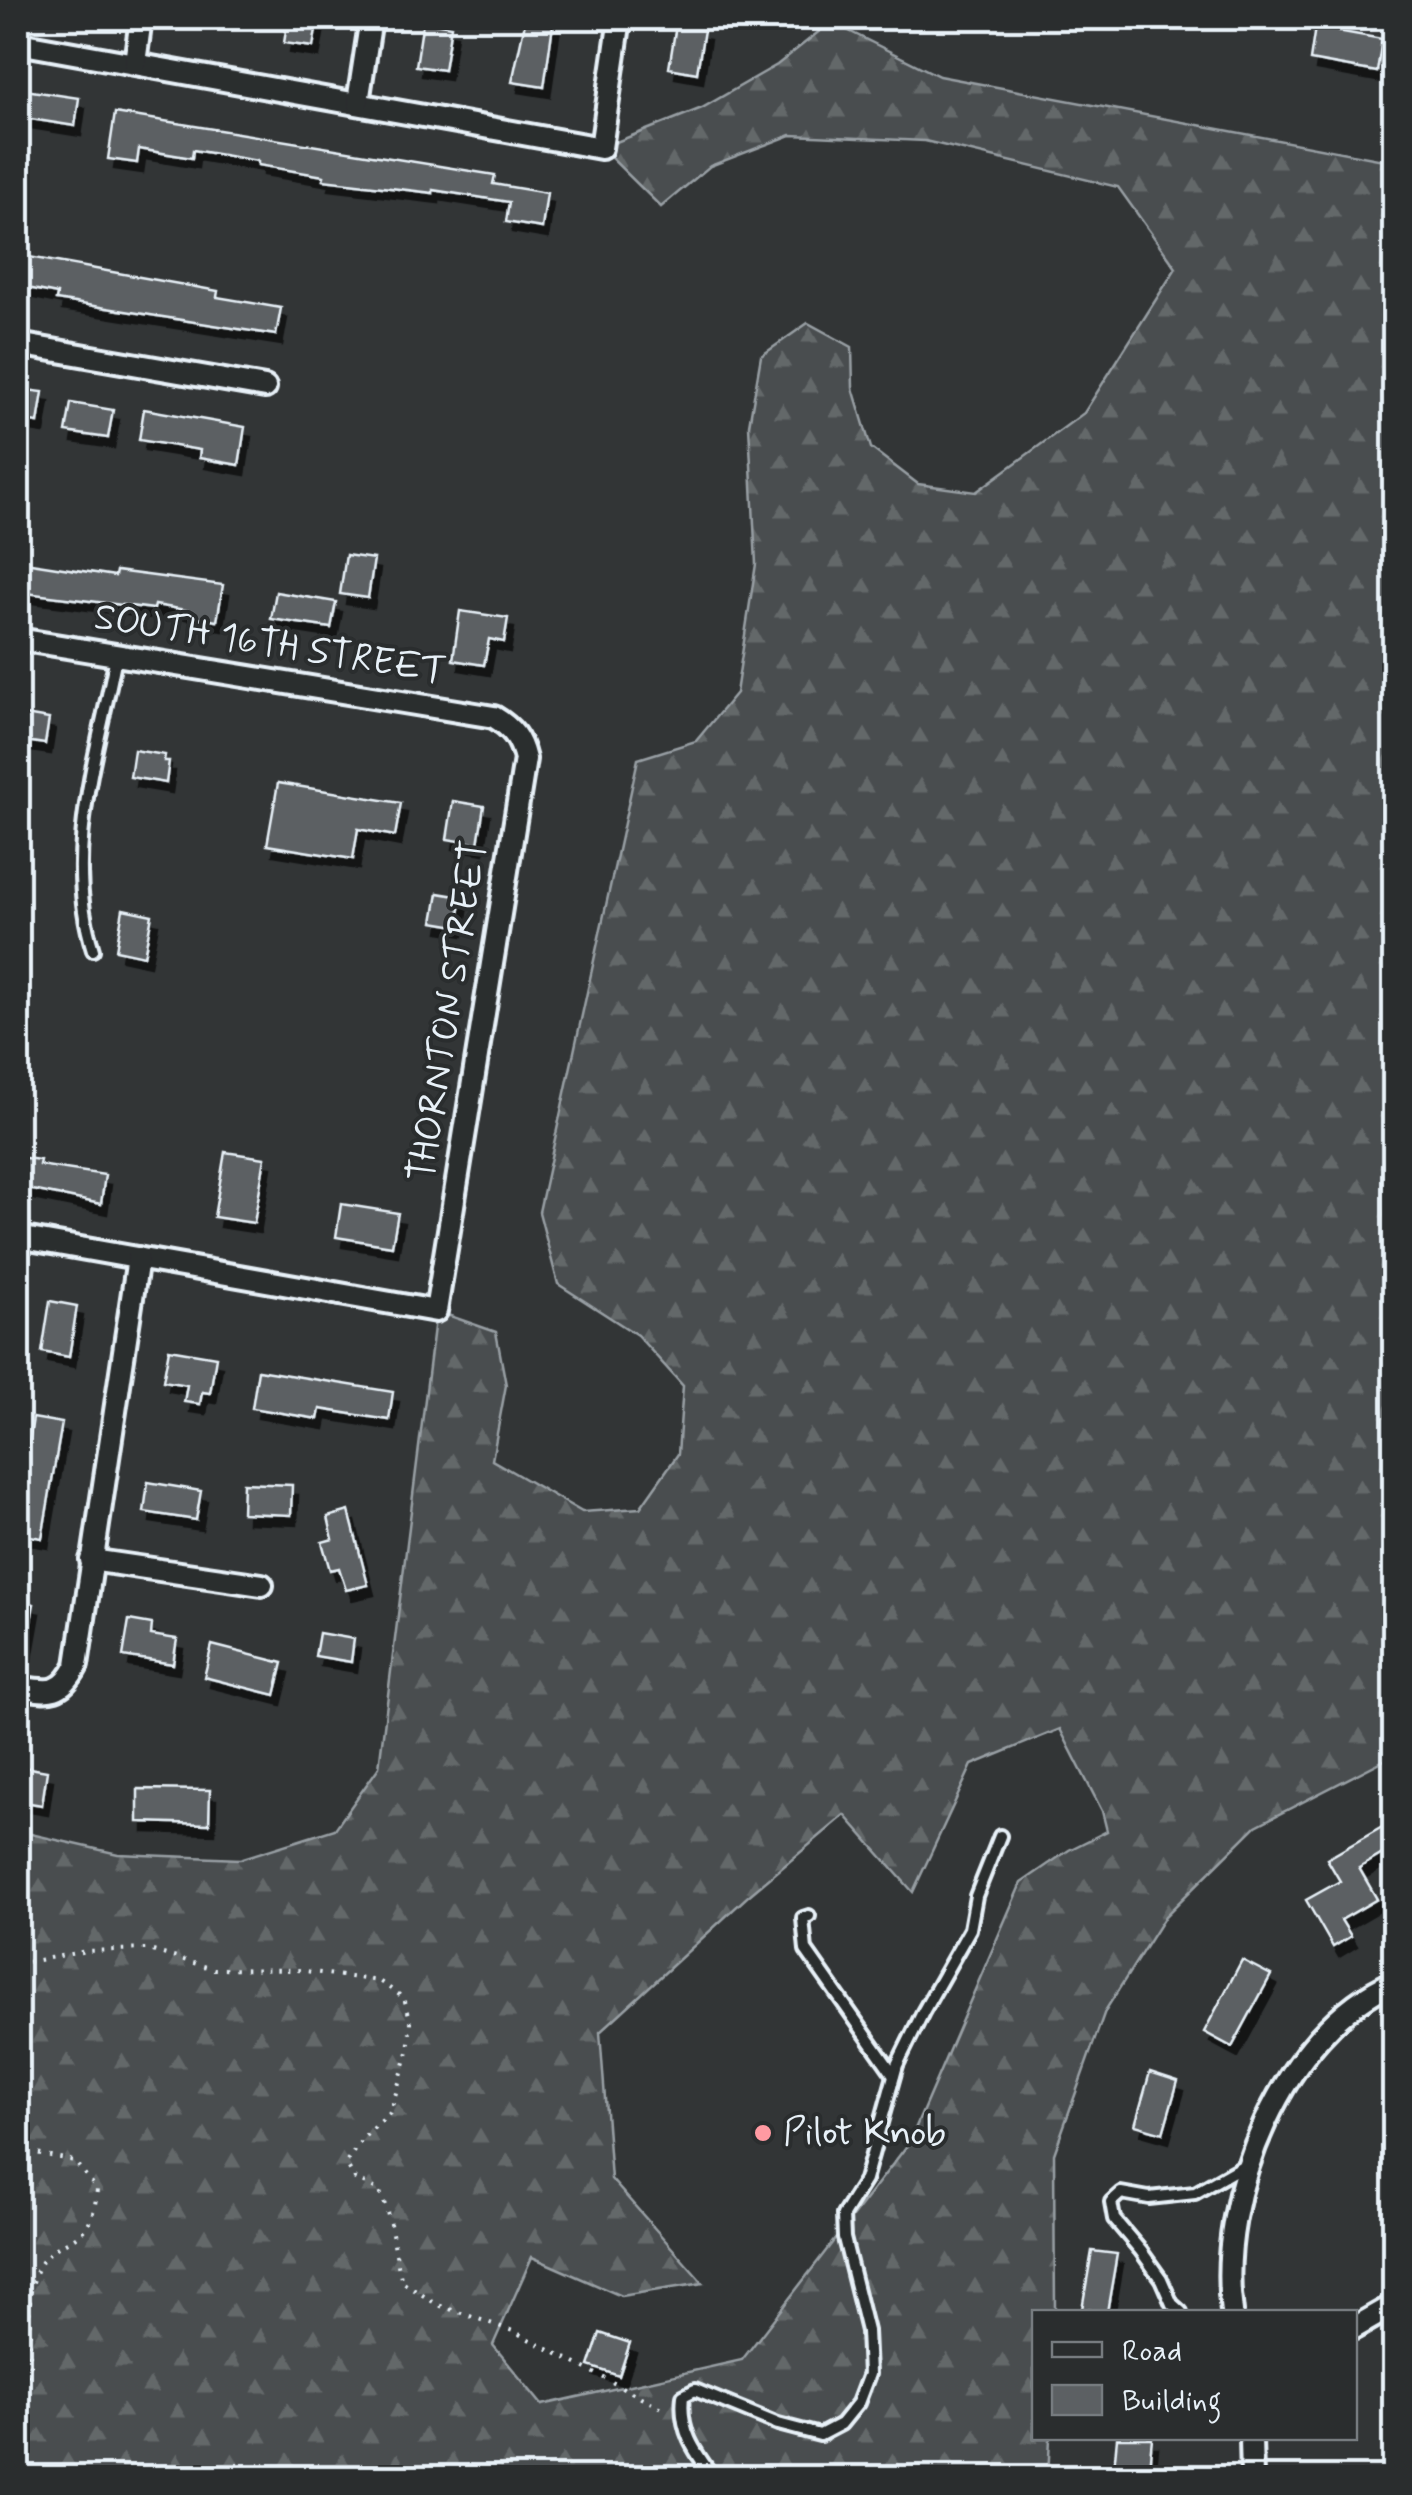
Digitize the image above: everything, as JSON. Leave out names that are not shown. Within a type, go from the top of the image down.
[{"type":"street","points":[[134,63],[141,18]]},
{"type":"street","points":[[358,102],[371,18]]},
{"type":"street","points":[[18,43],[601,148],[620,18]]},
{"type":"street","points":[[18,344],[266,387]]},
{"type":"street","name":"SOUTH 16TH STREET","points":[[18,639],[494,717],[509,726]]},
{"type":"street","name":"THORNTON STREET","points":[[138,1258],[436,1311],[525,759],[520,741],[509,726]]},
{"type":"street","points":[[18,1237],[138,1258],[77,1665],[68,1683],[44,1691],[18,1687]]},
{"type":"street","points":[[92,1560],[262,1585]]},
{"type":"street","points":[[1232,2310],[1230,2238],[1247,2164],[1286,2086],[1325,2028],[1353,2005],[1394,1982]]},
{"type":"street","points":[[1357,2326],[1394,2305]]},
{"type":"street","points":[[1252,2478],[1255,2442]]},
{"type":"lane","points":[[93,950],[82,915],[80,865],[86,807],[116,655]]},
{"type":"lane","points":[[714,2478],[691,2447],[680,2417],[682,2396],[695,2390],[778,2424],[820,2435],[841,2424],[858,2403],[868,2374],[867,2331],[844,2238],[844,2214],[865,2180],[894,2075],[923,2012],[970,1929],[976,1896],[1000,1836]]},
{"type":"lane","points":[[810,1916],[803,1918],[806,1950],[894,2075]]},
{"type":"lane","points":[[1179,2310],[1161,2279],[1114,2219],[1112,2202],[1121,2193],[1148,2198],[1195,2194],[1247,2164]]},
{"type":"path","points":[[18,1964],[86,1951],[146,1949],[214,1968],[298,1970],[379,1981],[404,1998],[411,2022],[408,2052],[390,2113],[362,2139],[346,2164],[355,2179],[379,2190],[388,2210],[402,2282],[438,2305],[512,2331],[680,2417]]},
{"type":"path","points":[[18,2154],[32,2152],[74,2161],[97,2188],[95,2215],[83,2234],[56,2250],[37,2269],[29,2305],[29,2372],[18,2408]]},
{"type":"green space","points":[[831,22],[939,76],[1394,162],[1394,1755],[1256,1826],[1165,1916],[1105,2011],[1054,2154],[1055,2310],[1032,2310],[1032,2440],[1050,2440],[1048,2477],[18,2478],[18,1831],[118,1854],[240,1859],[335,1829],[379,1767],[436,1311],[496,1332],[506,1385],[492,1460],[582,1512],[640,1508],[678,1454],[683,1386],[637,1335],[558,1284],[539,1212],[638,759],[696,741],[736,693],[756,564],[749,425],[761,356],[808,323],[852,347],[853,388],[871,448],[918,484],[976,492],[1084,413],[1176,268],[1118,187],[925,141],[791,135],[710,166],[661,207],[601,148],[702,108],[777,65]],"holes":[[[1060,1729],[1102,1811],[1107,1831],[1069,1850],[1021,1883],[909,2143],[742,2360],[542,2405],[493,2345],[532,2257],[621,2296],[703,2283],[611,2179],[600,2032],[747,1897],[845,1815],[913,1892],[972,1765]]]},
{"type":"building","points":[[288,18],[318,18],[313,47],[284,43]]},
{"type":"building","points":[[526,18],[554,18],[544,87],[512,82]]},
{"type":"building","points":[[423,21],[451,26],[444,70],[416,66]]},
{"type":"building","points":[[676,25],[704,30],[697,73],[669,68]]},
{"type":"building","points":[[1315,27],[1382,39],[1377,72],[1310,60]]},
{"type":"building","points":[[18,89],[79,98],[75,126],[18,117]]},
{"type":"building","points":[[115,113],[495,175],[493,184],[547,193],[542,228],[506,222],[509,202],[323,180],[324,176],[193,150],[192,158],[139,149],[137,163],[108,159]]},
{"type":"building","points":[[18,255],[218,291],[217,297],[281,308],[276,335],[56,300],[57,294],[18,286]]},
{"type":"building","points":[[18,389],[43,392],[38,423],[18,420]]},
{"type":"building","points":[[71,403],[113,410],[108,438],[66,432]]},
{"type":"building","points":[[144,409],[245,427],[239,465],[199,458],[200,450],[139,440]]},
{"type":"building","points":[[346,555],[374,559],[368,598],[340,594]]},
{"type":"building","points":[[18,561],[115,576],[116,571],[223,585],[217,621],[191,617],[192,611],[155,605],[154,609],[18,592]]},
{"type":"building","points":[[276,592],[336,602],[331,628],[271,619]]},
{"type":"building","points":[[460,611],[508,618],[504,642],[489,639],[484,665],[453,660]]},
{"type":"building","points":[[19,714],[49,719],[45,744],[18,740]]},
{"type":"building","points":[[134,750],[165,755],[164,761],[169,761],[166,783],[130,777]]},
{"type":"building","points":[[278,783],[401,803],[395,836],[358,829],[353,859],[267,845]]},
{"type":"building","points":[[453,801],[484,806],[478,844],[447,839]]},
{"type":"building","points":[[438,893],[462,897],[457,926],[433,922]]},
{"type":"building","points":[[123,909],[152,915],[144,956],[116,950]]},
{"type":"building","points":[[225,1152],[265,1158],[254,1223],[214,1217]]},
{"type":"building","points":[[18,1157],[40,1160],[39,1165],[105,1175],[101,1204],[18,1187]]},
{"type":"building","points":[[341,1204],[398,1213],[392,1246],[336,1237]]},
{"type":"building","points":[[50,1301],[77,1306],[69,1357],[42,1352]]},
{"type":"building","points":[[169,1349],[216,1357],[210,1393],[202,1392],[200,1404],[184,1402],[187,1385],[163,1381]]},
{"type":"building","points":[[258,1370],[393,1392],[389,1420],[320,1409],[318,1419],[252,1408]]},
{"type":"building","points":[[33,1418],[62,1423],[42,1538],[18,1534],[19,1480],[23,1481]]},
{"type":"building","points":[[148,1482],[201,1491],[196,1520],[144,1512]]},
{"type":"building","points":[[243,1483],[292,1485],[291,1515],[242,1513]]},
{"type":"building","points":[[349,1511],[368,1585],[346,1590],[339,1568],[330,1570],[322,1542],[333,1539],[328,1517]]},
{"type":"building","points":[[18,1601],[34,1604],[26,1649],[18,1648]]},
{"type":"building","points":[[129,1620],[152,1624],[151,1635],[177,1639],[173,1664],[123,1656]]},
{"type":"building","points":[[319,1633],[354,1639],[351,1662],[315,1656]]},
{"type":"building","points":[[212,1645],[283,1663],[275,1695],[204,1677]]},
{"type":"building","points":[[18,1766],[47,1771],[42,1805],[18,1801]]},
{"type":"building","points":[[138,1789],[210,1790],[209,1824],[138,1822]]},
{"type":"building","points":[[1384,1826],[1394,1847],[1359,1868],[1377,1899],[1341,1920],[1351,1936],[1333,1947],[1306,1900],[1340,1881],[1327,1859]]},
{"type":"building","points":[[1242,1960],[1271,1975],[1232,2047],[1204,2032]]},
{"type":"building","points":[[1150,2072],[1178,2081],[1163,2133],[1135,2125]]},
{"type":"building","points":[[1092,2251],[1117,2254],[1107,2310],[1082,2309]]},
{"type":"building","points":[[600,2333],[630,2343],[619,2376],[589,2366]]},
{"type":"building","points":[[1117,2440],[1152,2440],[1148,2478],[1113,2478]]},
{"type":"place","name":"Pilot Knob","points":[[763,2133]]}]
